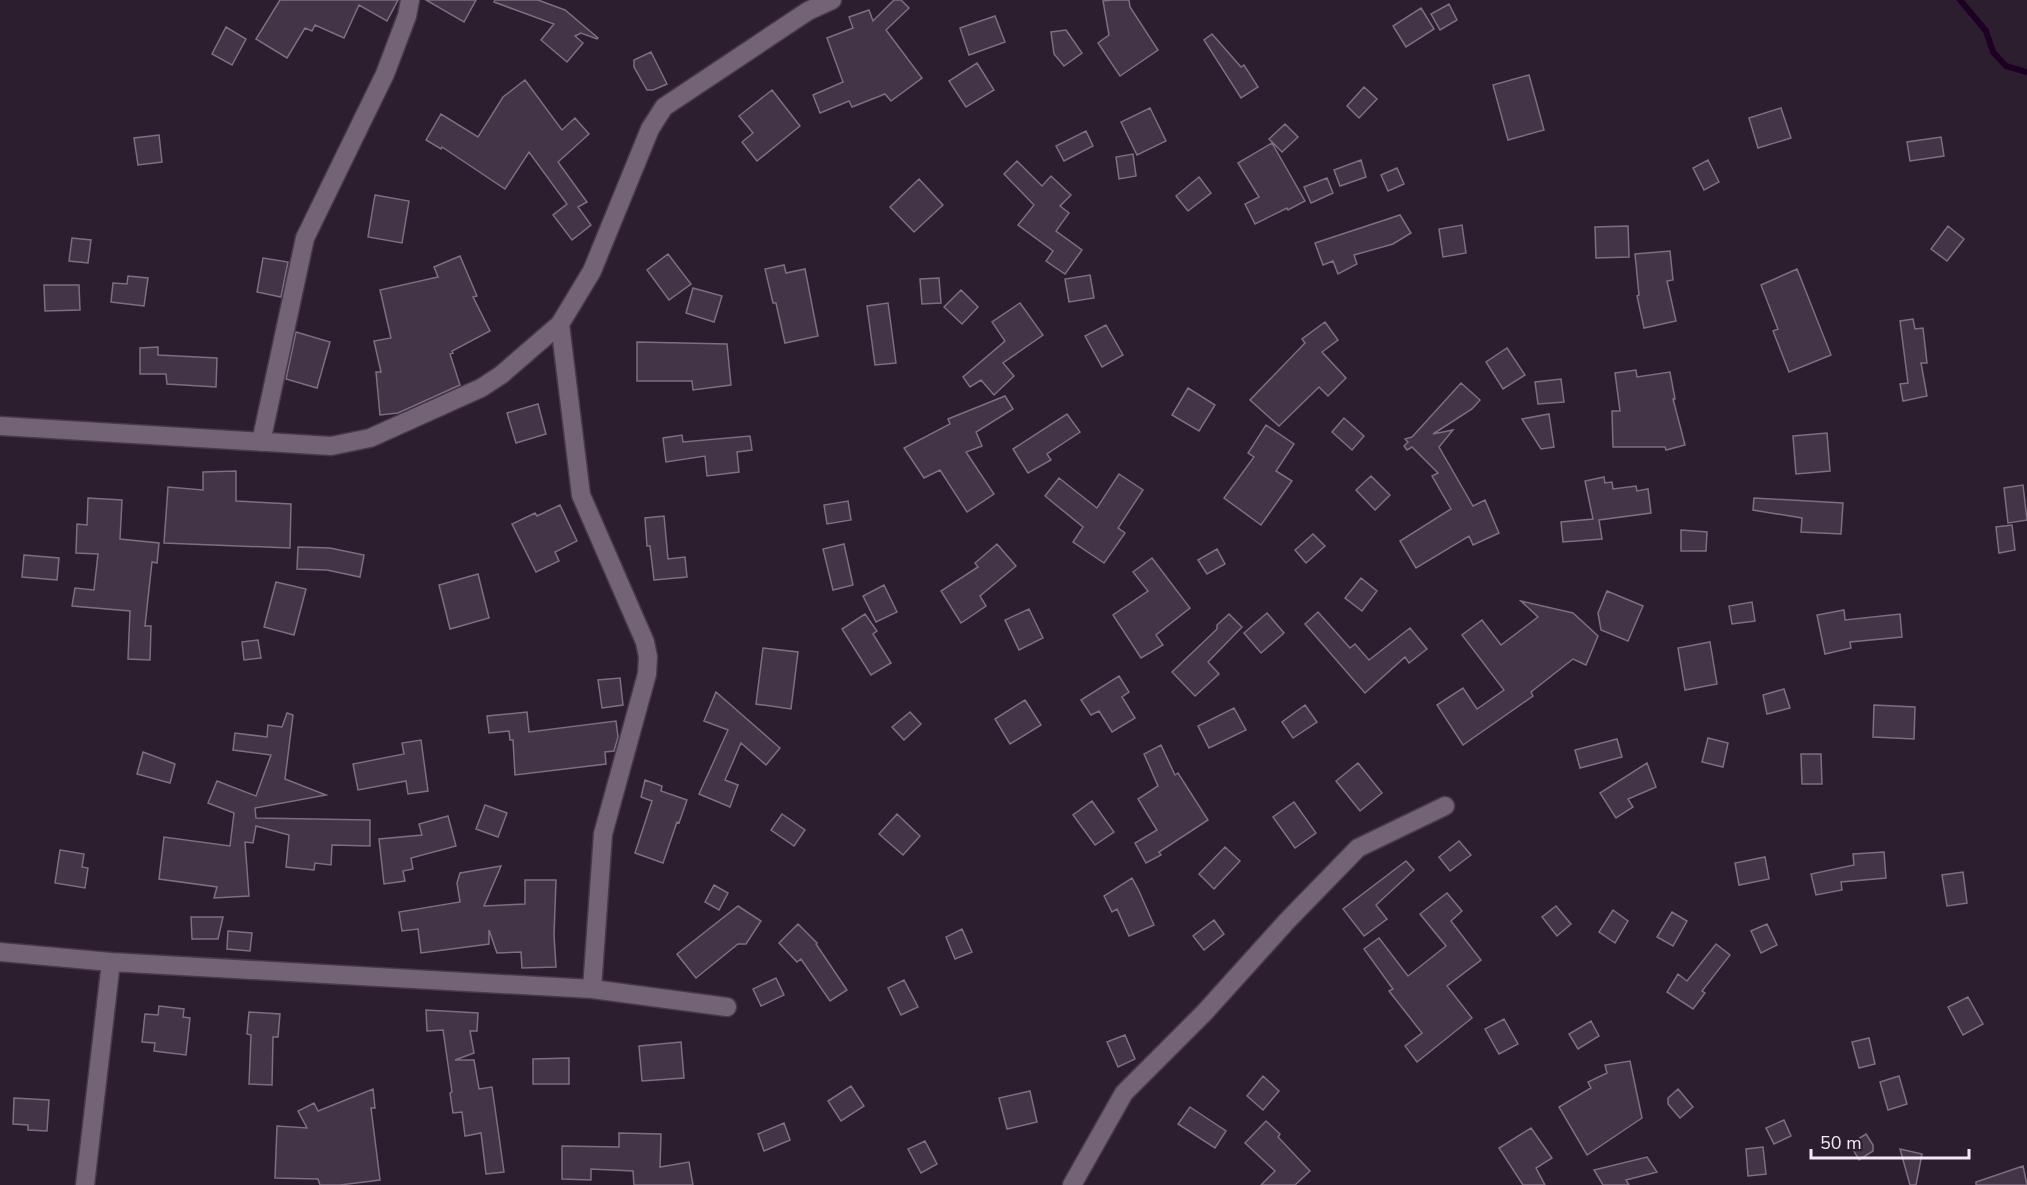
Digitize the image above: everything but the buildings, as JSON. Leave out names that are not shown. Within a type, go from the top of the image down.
[{"type":"street","points":[[261,442],[305,238],[385,74],[407,16],[410,0]]},
{"type":"street","points":[[0,426],[331,446],[370,438],[492,382],[560,324],[592,271],[650,129],[664,107],[808,10],[832,0]]},
{"type":"street","points":[[560,324],[581,495],[645,642],[648,657],[647,674],[603,834],[592,989]]},
{"type":"street","points":[[1072,1185],[1124,1093],[1204,1013],[1287,921],[1358,848],[1445,806]]},
{"type":"street","points":[[0,952],[111,962],[592,989],[727,1007]]},
{"type":"street","points":[[85,1185],[111,962]]},
{"type":"waterway","points":[[1960,0],[1986,31],[1993,52],[2006,66],[2027,72]]}]
